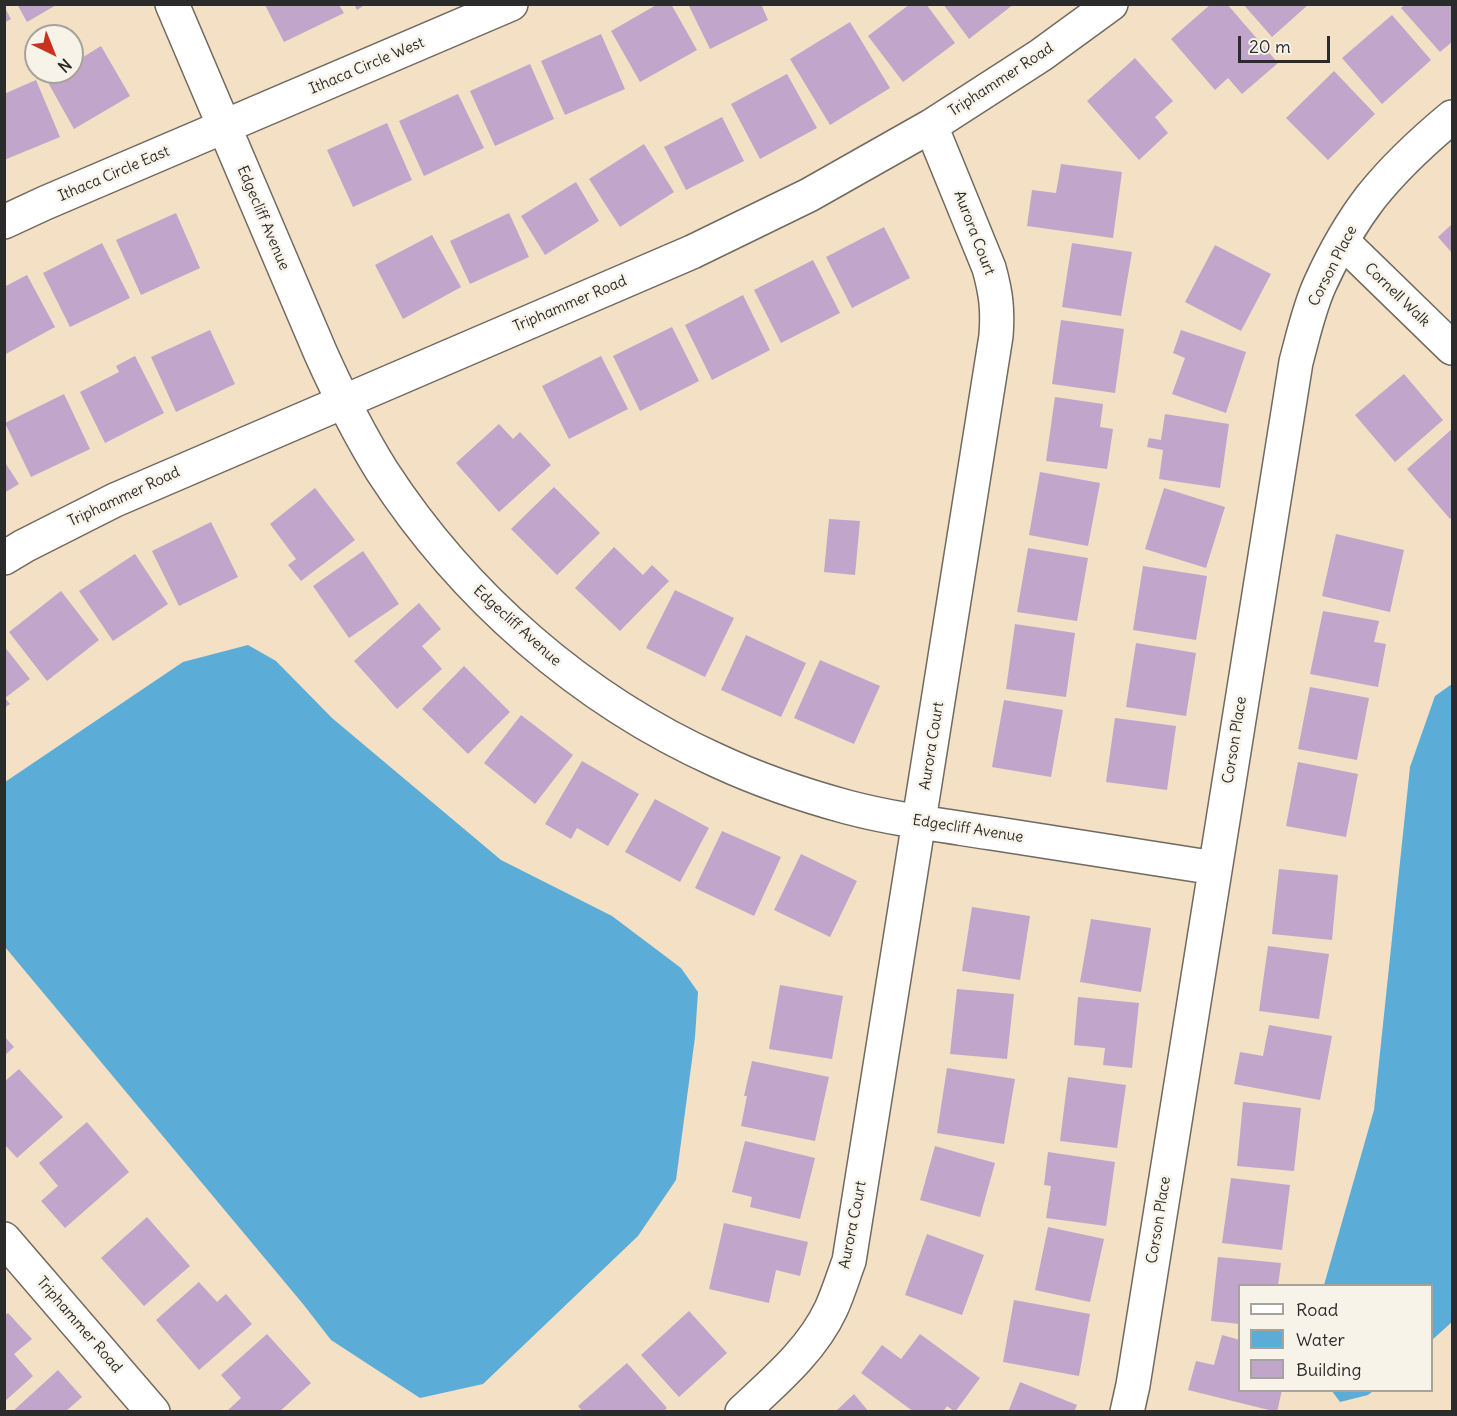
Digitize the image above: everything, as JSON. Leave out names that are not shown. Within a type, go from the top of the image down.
[{"type":"street","name":"Edgecliff Avenue","points":[[172,4],[343,401],[382,470],[431,539],[468,581],[528,640],[572,675],[642,722],[717,761],[768,782],[839,804],[920,822],[1215,868]]},
{"type":"street","name":"Ithaca Circle West","points":[[224,127],[511,4]]},
{"type":"street","name":"Triphammer Road","points":[[4,558],[114,500],[692,252],[809,195],[931,126],[1041,55],[1111,4]]},
{"type":"street","name":"Corson Place","points":[[1127,1412],[1134,1385],[1296,362],[1310,310],[1342,241],[1371,197],[1407,157],[1452,117]]},
{"type":"street","name":"Aurora Court","points":[[742,1412],[792,1365],[820,1328],[831,1310],[849,1261],[995,348],[998,313],[989,268],[931,126]]},
{"type":"street","name":"Ithaca Circle East","points":[[4,222],[224,127]]},
{"type":"street","name":"Cornell Walk","points":[[1342,241],[1452,348]]},
{"type":"street","name":"Triphammer Road","points":[[4,1239],[153,1412]]},
{"type":"water","points":[[248,645],[276,661],[332,718],[501,860],[612,916],[681,968],[698,992],[695,1037],[676,1180],[638,1236],[483,1384],[420,1398],[331,1340],[5,947],[5,782],[183,662]]},
{"type":"water","points":[[1452,684],[1452,1322],[1433,1339],[1433,1284],[1324,1284],[1374,1110],[1410,767],[1435,696]]},
{"type":"water","points":[[1333,1392],[1372,1392],[1368,1395],[1340,1402]]},
{"type":"building","points":[[17,4],[58,4],[27,22]]},
{"type":"building","points":[[354,4],[366,4],[357,10]]},
{"type":"building","points":[[658,4],[671,4],[697,50],[640,82],[611,31]]},
{"type":"building","points":[[688,4],[761,4],[768,20],[710,49]]},
{"type":"building","points":[[910,4],[926,4],[955,43],[903,82],[868,36]]},
{"type":"building","points":[[943,4],[1014,4],[969,39]]},
{"type":"building","points":[[1211,4],[1227,4],[1278,63],[1242,94],[1228,78],[1215,90],[1171,39]]},
{"type":"building","points":[[1243,4],[1309,4],[1272,37]]},
{"type":"building","points":[[1406,4],[1452,4],[1452,42],[1440,52],[1401,8]]},
{"type":"building","points":[[265,5],[339,5],[344,13],[284,42]]},
{"type":"building","points":[[4,6],[11,19],[4,23]]},
{"type":"building","points":[[1392,15],[1431,60],[1382,104],[1342,58]]},
{"type":"building","points":[[850,22],[890,88],[830,125],[790,59]]},
{"type":"building","points":[[601,34],[625,89],[565,115],[541,61]]},
{"type":"building","points":[[101,46],[130,96],[74,129],[49,84],[84,84],[84,57]]},
{"type":"building","points":[[1135,58],[1173,101],[1155,117],[1168,133],[1139,160],[1087,101]]},
{"type":"building","points":[[530,64],[554,119],[495,146],[470,91]]},
{"type":"building","points":[[1334,71],[1375,114],[1328,160],[1286,118]]},
{"type":"building","points":[[787,74],[817,128],[760,159],[731,104]]},
{"type":"building","points":[[27,84],[38,84],[60,137],[4,160],[4,94]]},
{"type":"building","points":[[458,94],[484,148],[424,176],[399,121]]},
{"type":"building","points":[[722,117],[744,161],[686,190],[664,147]]},
{"type":"building","points":[[387,123],[412,180],[353,207],[327,150]]},
{"type":"building","points":[[644,144],[674,192],[620,227],[589,179]]},
{"type":"building","points":[[1061,164],[1122,172],[1113,238],[1027,226],[1032,190],[1056,193]]},
{"type":"building","points":[[576,182],[599,221],[545,255],[521,216]]},
{"type":"building","points":[[176,213],[200,268],[141,295],[116,240]]},
{"type":"building","points":[[509,213],[529,257],[470,284],[450,241]]},
{"type":"building","points":[[1452,224],[1452,253],[1438,237]]},
{"type":"building","points":[[884,227],[910,278],[852,308],[826,257]]},
{"type":"building","points":[[432,235],[461,287],[403,319],[375,265]]},
{"type":"building","points":[[102,243],[130,298],[70,327],[43,273]]},
{"type":"building","points":[[1072,243],[1132,252],[1121,316],[1062,307]]},
{"type":"building","points":[[1215,245],[1271,274],[1241,331],[1185,302]]},
{"type":"building","points":[[813,260],[840,313],[781,343],[754,290]]},
{"type":"building","points":[[27,275],[55,327],[4,355],[4,287]]},
{"type":"building","points":[[743,295],[770,350],[712,380],[685,325]]},
{"type":"building","points":[[1061,320],[1124,329],[1115,393],[1052,384]]},
{"type":"building","points":[[672,327],[699,381],[640,411],[613,356]]},
{"type":"building","points":[[210,330],[235,384],[176,412],[151,357]]},
{"type":"building","points":[[1181,330],[1246,352],[1226,413],[1172,394],[1185,358],[1173,353]]},
{"type":"building","points":[[135,356],[164,413],[105,443],[80,392],[119,372],[116,366]]},
{"type":"building","points":[[601,356],[628,409],[569,439],[542,386]]},
{"type":"building","points":[[1404,374],[1443,420],[1395,462],[1355,415]]},
{"type":"building","points":[[64,394],[90,449],[31,477],[5,423]]},
{"type":"building","points":[[1055,397],[1103,404],[1100,427],[1113,429],[1107,469],[1046,461]]},
{"type":"building","points":[[1165,414],[1229,424],[1220,488],[1159,479],[1163,450],[1147,447],[1149,438],[1161,440]]},
{"type":"building","points":[[499,424],[513,439],[520,432],[551,465],[499,512],[456,463]]},
{"type":"building","points":[[1452,429],[1452,517],[1450,519],[1407,469]]},
{"type":"building","points":[[4,461],[19,484],[4,493]]},
{"type":"building","points":[[1040,472],[1100,483],[1088,546],[1029,535]]},
{"type":"building","points":[[554,487],[600,533],[557,575],[511,529]]},
{"type":"building","points":[[315,488],[355,540],[301,581],[288,565],[296,559],[270,524]]},
{"type":"building","points":[[1164,488],[1225,507],[1206,568],[1145,549]]},
{"type":"building","points":[[829,519],[860,521],[855,575],[824,572]]},
{"type":"building","points":[[211,522],[238,577],[179,606],[152,551]]},
{"type":"building","points":[[1336,534],[1404,550],[1390,612],[1322,596]]},
{"type":"building","points":[[614,547],[643,575],[652,565],[669,581],[620,631],[575,588]]},
{"type":"building","points":[[1028,548],[1088,558],[1077,621],[1017,612]]},
{"type":"building","points":[[363,551],[399,604],[349,638],[313,586]]},
{"type":"building","points":[[135,554],[168,604],[113,641],[79,591]]},
{"type":"building","points":[[1143,566],[1207,576],[1196,640],[1133,630]]},
{"type":"building","points":[[675,590],[734,618],[705,677],[646,648]]},
{"type":"building","points":[[61,591],[99,640],[47,681],[9,632]]},
{"type":"building","points":[[419,603],[441,629],[422,646],[442,669],[397,709],[354,661]]},
{"type":"building","points":[[1323,611],[1379,621],[1374,642],[1386,644],[1378,687],[1310,674]]},
{"type":"building","points":[[1015,624],[1075,633],[1066,697],[1006,689]]},
{"type":"building","points":[[746,635],[806,663],[781,717],[721,690]]},
{"type":"building","points":[[1136,643],[1196,653],[1186,716],[1126,707]]},
{"type":"building","points":[[4,646],[30,679],[5,698],[10,704],[4,708]]},
{"type":"building","points":[[820,660],[880,686],[854,744],[794,718]]},
{"type":"building","points":[[464,666],[510,712],[468,754],[422,709]]},
{"type":"building","points":[[1310,687],[1369,698],[1357,760],[1298,749]]},
{"type":"building","points":[[1004,700],[1063,710],[1051,777],[992,767]]},
{"type":"building","points":[[521,715],[573,755],[535,804],[484,763]]},
{"type":"building","points":[[1115,718],[1176,726],[1167,790],[1106,782]]},
{"type":"building","points":[[582,761],[639,794],[608,846],[577,828],[571,839],[545,824]]},
{"type":"building","points":[[1298,762],[1358,774],[1346,837],[1286,826]]},
{"type":"building","points":[[655,799],[709,828],[680,882],[625,852]]},
{"type":"building","points":[[722,831],[781,857],[754,916],[695,888]]},
{"type":"building","points":[[801,854],[857,881],[830,937],[774,910]]},
{"type":"building","points":[[1279,869],[1338,875],[1332,940],[1272,934]]},
{"type":"building","points":[[972,907],[1030,916],[1020,980],[962,971]]},
{"type":"building","points":[[1091,919],[1151,928],[1141,992],[1080,982]]},
{"type":"building","points":[[1268,946],[1329,954],[1319,1019],[1259,1011]]},
{"type":"building","points":[[780,985],[843,996],[832,1059],[769,1049]]},
{"type":"building","points":[[957,989],[1014,994],[1007,1059],[950,1054]]},
{"type":"building","points":[[1078,997],[1139,1003],[1132,1068],[1103,1065],[1105,1048],[1074,1045]]},
{"type":"building","points":[[1269,1025],[1332,1036],[1320,1100],[1234,1084],[1240,1052],[1263,1056]]},
{"type":"building","points":[[4,1036],[14,1047],[4,1056]]},
{"type":"building","points":[[752,1061],[829,1077],[815,1141],[741,1126],[747,1096],[744,1096]]},
{"type":"building","points":[[947,1068],[1015,1079],[1004,1144],[937,1133]]},
{"type":"building","points":[[19,1069],[63,1117],[17,1158],[4,1144],[4,1082]]},
{"type":"building","points":[[1068,1077],[1126,1085],[1117,1148],[1060,1141]]},
{"type":"building","points":[[1243,1102],[1301,1108],[1294,1171],[1237,1166]]},
{"type":"building","points":[[87,1122],[129,1172],[65,1228],[41,1201],[58,1186],[39,1163]]},
{"type":"building","points":[[745,1141],[815,1158],[800,1219],[750,1207],[752,1197],[732,1192]]},
{"type":"building","points":[[935,1146],[995,1163],[980,1217],[920,1200]]},
{"type":"building","points":[[1048,1152],[1115,1162],[1106,1226],[1046,1218],[1051,1186],[1044,1185]]},
{"type":"building","points":[[1231,1178],[1290,1185],[1282,1250],[1222,1243]]},
{"type":"building","points":[[147,1217],[190,1266],[144,1306],[101,1258]]},
{"type":"building","points":[[724,1223],[808,1242],[800,1276],[776,1270],[769,1303],[709,1289]]},
{"type":"building","points":[[1048,1227],[1104,1239],[1090,1302],[1035,1290]]},
{"type":"building","points":[[927,1234],[984,1255],[962,1315],[905,1295]]},
{"type":"building","points":[[1218,1257],[1281,1263],[1278,1284],[1238,1284],[1238,1324],[1211,1321]]},
{"type":"building","points":[[199,1282],[217,1302],[226,1294],[252,1324],[199,1370],[156,1320]]},
{"type":"building","points":[[1014,1300],[1090,1314],[1079,1376],[1003,1362]]},
{"type":"building","points":[[689,1311],[727,1353],[679,1397],[641,1355]]},
{"type":"building","points":[[8,1313],[32,1339],[14,1354],[33,1376],[4,1402],[4,1316]]},
{"type":"building","points":[[267,1334],[311,1383],[279,1412],[226,1412],[241,1398],[221,1375]]},
{"type":"building","points":[[920,1334],[980,1378],[955,1412],[947,1406],[943,1412],[914,1412],[861,1373],[882,1345],[901,1359]]},
{"type":"building","points":[[1222,1335],[1238,1339],[1238,1392],[1282,1392],[1277,1412],[1188,1390],[1196,1361],[1214,1365]]},
{"type":"building","points":[[627,1363],[667,1408],[663,1412],[583,1412],[578,1406]]},
{"type":"building","points":[[58,1370],[82,1397],[65,1412],[12,1412]]},
{"type":"building","points":[[1020,1382],[1077,1405],[1074,1412],[1008,1412]]},
{"type":"building","points":[[854,1394],[869,1412],[835,1412]]}]
